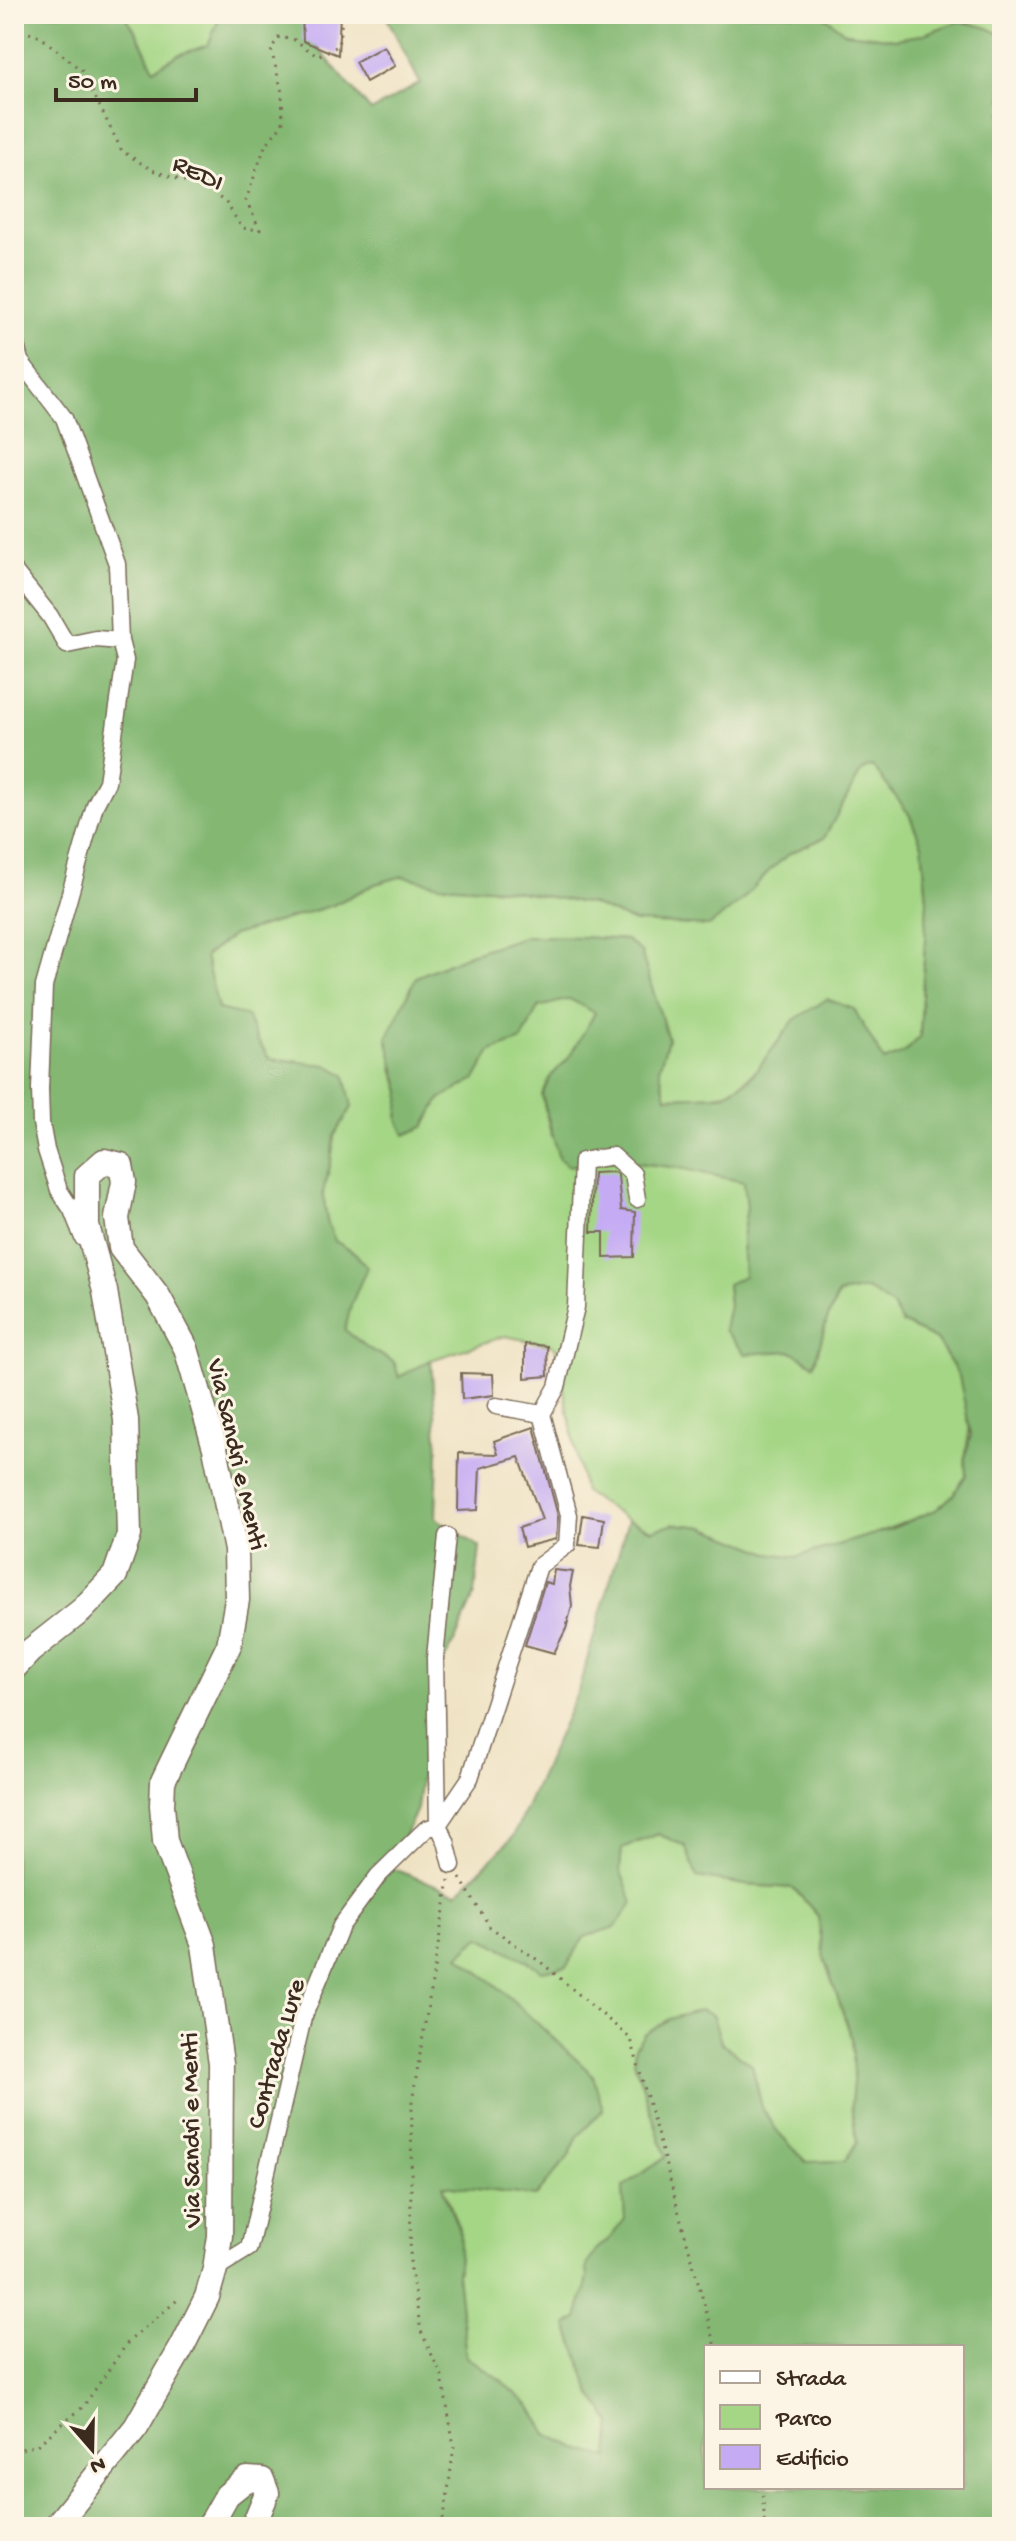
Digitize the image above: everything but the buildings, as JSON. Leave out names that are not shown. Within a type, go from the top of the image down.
[{"type":"main road","name":"Via Sandri e Menti","points":[[14,1668],[30,1651],[82,1610],[115,1575],[129,1535],[126,1420],[118,1360],[105,1291],[87,1226],[87,1176],[104,1161],[121,1165],[124,1182],[117,1218],[121,1248],[158,1296],[186,1348],[215,1448],[236,1550],[237,1600],[229,1645],[163,1781],[162,1805],[165,1841],[204,1945],[221,2063],[220,2236],[215,2269],[200,2310],[136,2427],[55,2527]]},
{"type":"main road","points":[[209,2527],[227,2495],[247,2479],[262,2480],[267,2493],[253,2527]]},
{"type":"street","points":[[14,337],[20,361],[64,418],[117,564],[120,641],[125,660],[107,782],[95,805],[44,986],[41,1123],[46,1150],[59,1190],[72,1210],[84,1242],[94,1250]]},
{"type":"street","points":[[14,571],[50,616],[67,645],[96,639],[120,641]]},
{"type":"street","points":[[496,1406],[542,1414],[557,1387],[576,1307],[582,1161],[613,1156],[633,1174],[637,1199]]},
{"type":"street","name":"Contrada Lure","points":[[215,2269],[249,2248],[303,2018],[341,1926],[378,1876],[426,1829],[438,1825],[470,1778],[539,1566],[567,1545],[569,1515],[542,1414]]},
{"type":"street","points":[[447,1536],[435,1658],[438,1825],[452,1865]]},
{"type":"path","name":"REDI","points":[[14,28],[41,37],[82,71],[122,151],[152,170],[211,191],[227,204],[242,228],[260,230],[246,200],[265,146],[283,123],[282,92],[271,49],[279,37],[295,40],[317,56],[338,46],[343,14]]},
{"type":"path","points":[[452,1865],[490,1927],[542,1963],[631,2039],[715,2345]]},
{"type":"path","points":[[441,2527],[454,2446],[442,2377],[421,2331],[410,2266],[412,2102],[452,1865]]},
{"type":"path","points":[[14,2451],[37,2445],[83,2407],[128,2342],[182,2297]]},
{"type":"path","points":[[762,2489],[765,2527]]},
{"type":"green space","points":[[14,14],[123,14],[136,32],[154,69],[178,55],[208,45],[221,14],[307,14],[312,41],[371,111],[420,83],[385,14],[821,14],[846,33],[895,39],[921,35],[960,21],[1002,35],[1002,2527],[14,2527]],"holes":[[[872,766],[909,814],[922,845],[927,900],[920,1037],[904,1053],[884,1061],[854,1009],[827,999],[794,1020],[750,1079],[724,1095],[666,1097],[659,1068],[668,1039],[641,952],[626,940],[526,936],[470,954],[416,977],[387,1038],[401,1092],[398,1119],[405,1135],[424,1127],[440,1099],[475,1079],[491,1051],[522,1040],[538,1007],[570,999],[595,1013],[568,1059],[551,1076],[542,1095],[559,1159],[569,1166],[613,1160],[680,1168],[744,1182],[747,1207],[742,1238],[744,1276],[727,1284],[729,1305],[724,1330],[745,1354],[792,1351],[814,1365],[838,1294],[867,1289],[892,1306],[902,1323],[937,1340],[959,1376],[971,1435],[965,1458],[966,1476],[952,1496],[936,1510],[888,1530],[796,1557],[769,1553],[704,1527],[675,1524],[652,1530],[628,1520],[578,1691],[513,1837],[457,1893],[390,1868],[417,1809],[433,1679],[454,1643],[475,1594],[480,1547],[436,1518],[438,1451],[431,1360],[399,1377],[394,1362],[369,1349],[345,1330],[351,1305],[367,1267],[355,1253],[335,1241],[327,1221],[323,1192],[334,1136],[352,1107],[345,1075],[327,1065],[270,1059],[256,1038],[247,1016],[218,1009],[205,956],[233,935],[333,905],[375,884],[403,876],[440,885],[503,889],[591,904],[635,922],[709,926],[740,902],[790,853],[824,838],[862,770]],[[658,1834],[685,1846],[697,1877],[745,1885],[794,1888],[818,1916],[824,1958],[852,2039],[854,2071],[851,2105],[857,2142],[845,2161],[806,2162],[777,2131],[762,2108],[752,2065],[722,2043],[712,2015],[700,2010],[669,2019],[644,2034],[635,2047],[634,2060],[666,2157],[623,2187],[625,2219],[596,2250],[587,2266],[588,2279],[577,2319],[567,2325],[592,2395],[612,2423],[609,2458],[581,2450],[547,2434],[531,2407],[501,2380],[466,2357],[457,2275],[461,2235],[443,2185],[536,2196],[569,2156],[578,2136],[603,2110],[593,2075],[497,1986],[459,1956],[480,1937],[542,1971],[567,1966],[584,1937],[615,1927],[633,1903],[620,1869],[622,1848]]]},
{"type":"green space","points":[[123,14],[221,14],[208,46],[178,55],[154,69],[136,32]]},
{"type":"green space","points":[[821,14],[1002,14],[1002,35],[960,21],[921,35],[895,39],[846,33]]},
{"type":"green space","points":[[873,766],[909,814],[922,845],[927,900],[920,1037],[904,1053],[884,1061],[870,1040],[769,1055],[735,1088],[713,1095],[666,1097],[659,1068],[668,1039],[641,952],[626,940],[526,936],[470,954],[416,977],[393,1069],[401,1092],[398,1119],[405,1134],[424,1127],[440,1099],[475,1079],[491,1051],[522,1040],[538,1007],[570,999],[596,1013],[568,1059],[551,1076],[542,1095],[551,1135],[613,1160],[680,1168],[744,1182],[747,1207],[742,1238],[744,1277],[727,1285],[729,1305],[724,1330],[769,1352],[792,1351],[814,1365],[827,1320],[839,1294],[867,1289],[892,1306],[902,1323],[936,1340],[959,1376],[970,1425],[965,1458],[966,1476],[952,1496],[936,1510],[854,1542],[796,1557],[769,1553],[704,1527],[675,1524],[652,1530],[628,1520],[584,1492],[555,1346],[505,1336],[431,1360],[399,1378],[394,1362],[369,1349],[344,1330],[366,1267],[355,1253],[335,1241],[327,1221],[323,1192],[334,1136],[352,1107],[298,1061],[270,1059],[256,1038],[247,1016],[218,1009],[205,956],[233,935],[333,905],[375,884],[403,876],[440,885],[503,889],[591,904],[635,922],[770,870],[790,853],[824,838],[862,769]]},
{"type":"green space","points":[[659,1834],[685,1846],[745,1885],[793,1888],[818,1916],[824,1958],[852,2039],[854,2071],[851,2105],[857,2142],[845,2161],[806,2162],[777,2131],[762,2108],[752,2065],[722,2043],[635,2047],[634,2061],[666,2157],[623,2187],[625,2219],[596,2250],[577,2319],[583,2367],[592,2395],[612,2423],[609,2458],[581,2450],[547,2434],[531,2407],[501,2380],[466,2357],[457,2275],[461,2235],[443,2185],[536,2196],[569,2156],[578,2136],[603,2110],[521,2011],[497,1986],[459,1956],[480,1936],[542,1971],[567,1966],[584,1937],[615,1927],[622,1848]]}]
